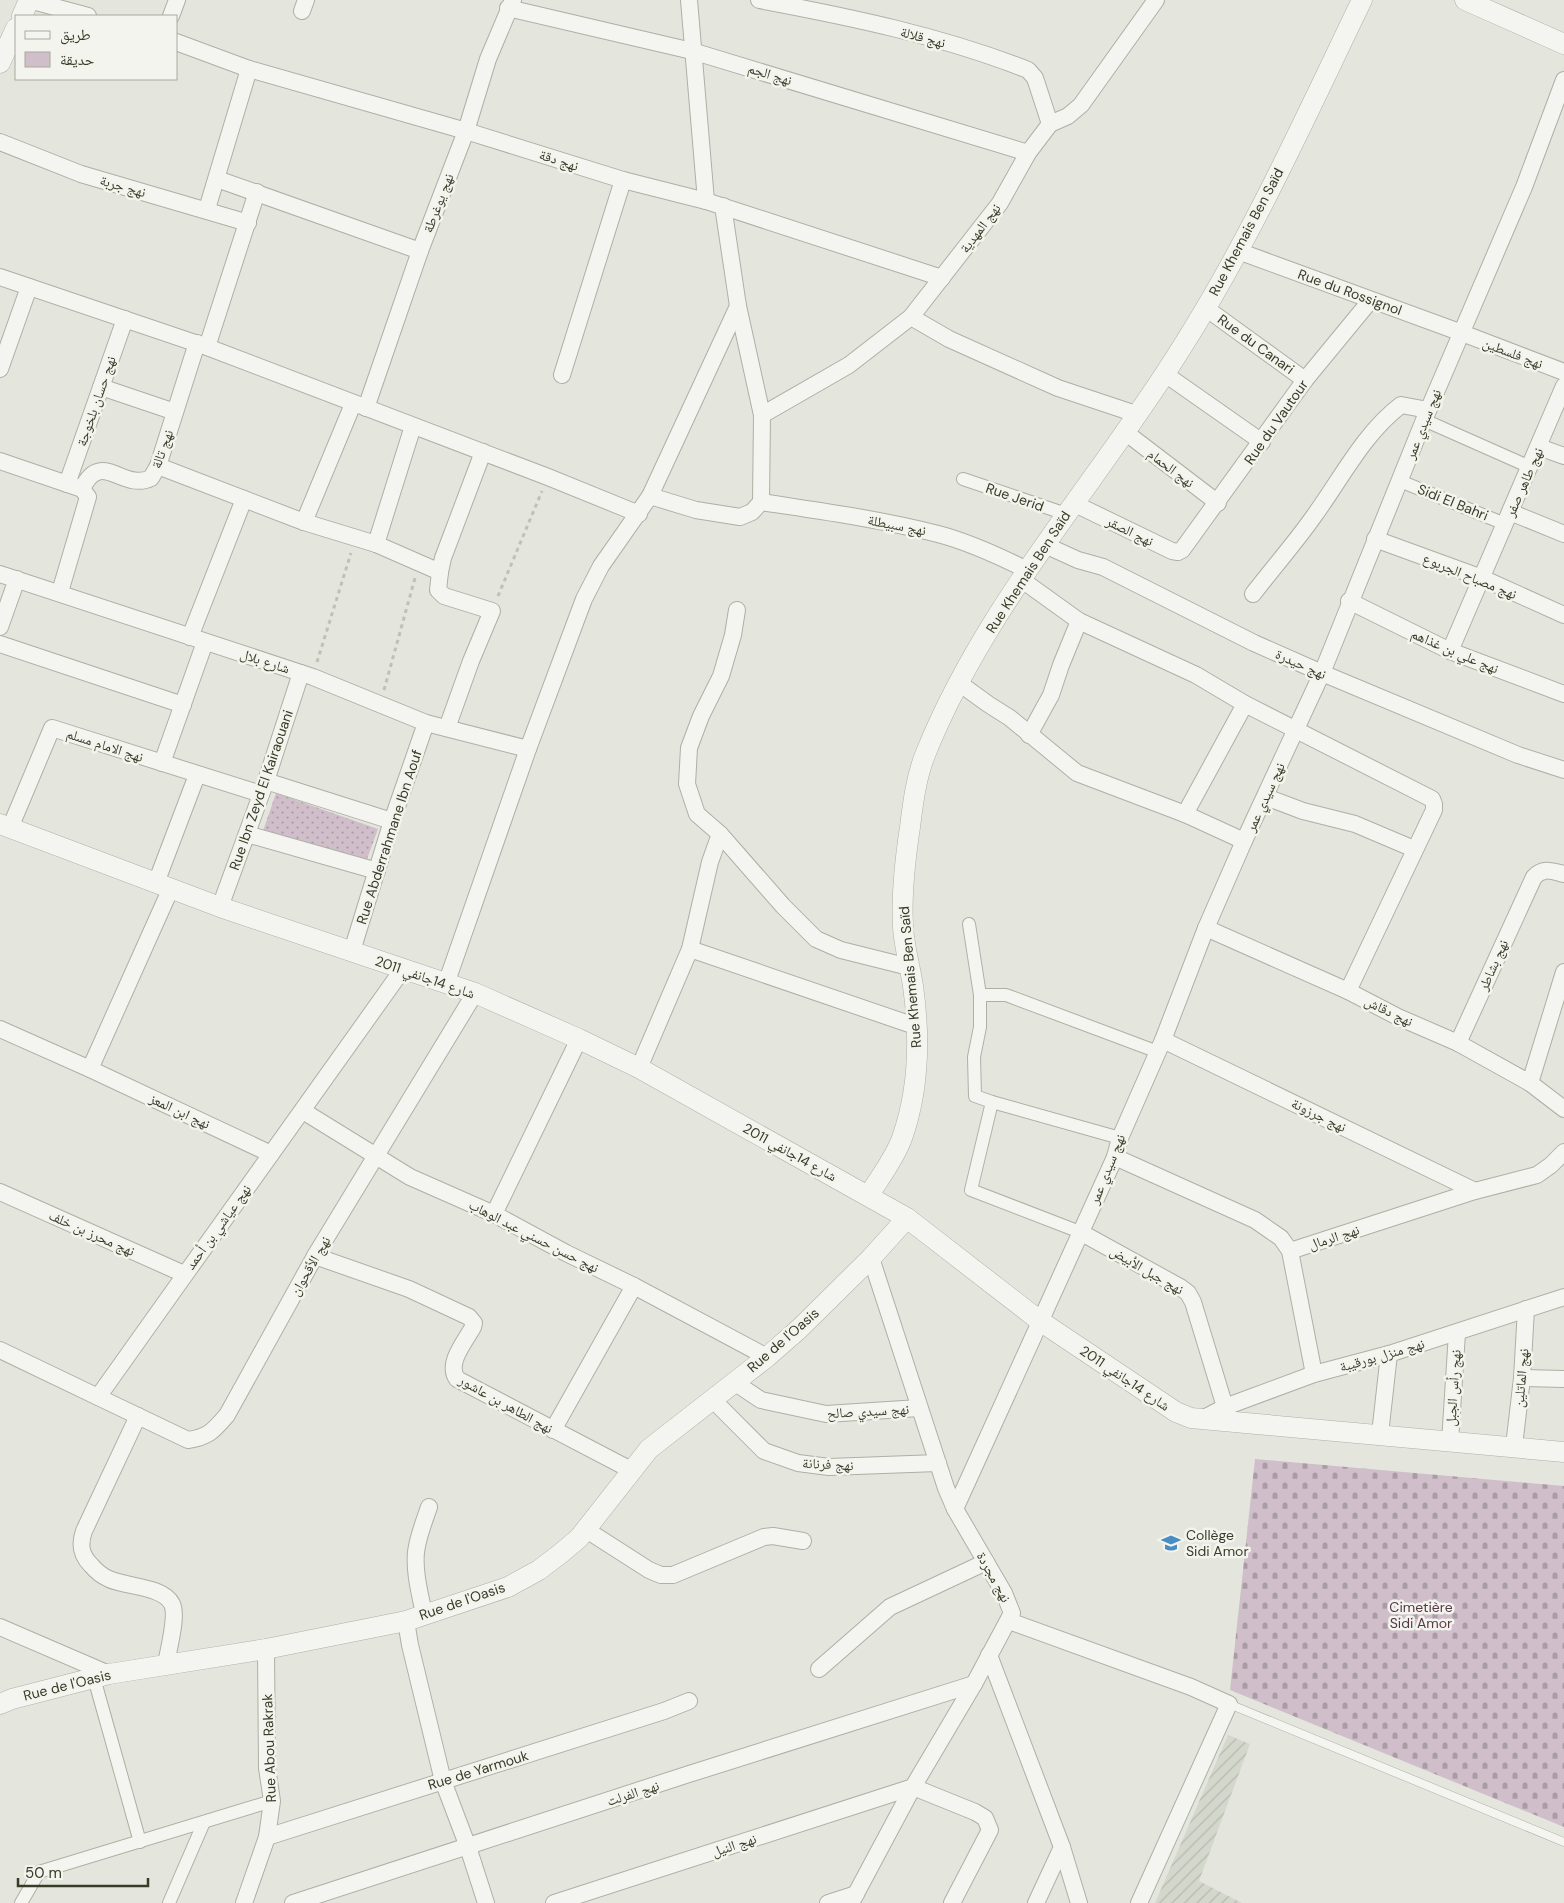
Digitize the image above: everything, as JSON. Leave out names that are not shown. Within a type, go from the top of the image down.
[{"type":"street","points":[[22,15],[29,0],[84,15]]},
{"type":"street","points":[[171,15],[177,0]]},
{"type":"street","points":[[689,0],[706,201]]},
{"type":"street","name":"نهج قلالة","points":[[759,0],[833,14],[929,37],[1028,70],[1035,78],[1050,124]]},
{"type":"street","name":"نهج المهدية","points":[[762,415],[849,365],[911,317],[1000,203],[1028,153],[1050,124],[1068,116],[1081,105],[1156,0]]},
{"type":"street","name":"Rue Khemais Ben Saïd","points":[[869,1196],[898,1148],[903,1136],[912,1097],[917,1050],[913,990],[903,929],[903,878],[914,801],[923,760],[942,714],[959,682],[1025,575],[1165,374],[1206,308],[1273,182],[1362,0]]},
{"type":"street","points":[[1465,0],[1564,44]]},
{"type":"street","name":"نهج الجم","points":[[511,4],[692,51],[1028,153]]},
{"type":"street","name":"نهج يوغرطة","points":[[304,522],[359,406],[466,131],[488,59],[511,4]]},
{"type":"street","points":[[0,63],[15,30]]},
{"type":"street","name":"نهج دقة","points":[[178,43],[249,69],[466,131],[623,180],[723,206],[942,278]]},
{"type":"street","points":[[207,210],[249,69]]},
{"type":"street","name":"نهج سيدي عمر","points":[[955,1509],[1115,1157],[1120,1138],[1161,1046],[1206,928],[1322,673],[1349,601],[1426,415],[1524,187],[1564,80]]},
{"type":"street","name":"نهج جربة","points":[[0,142],[81,174],[248,223]]},
{"type":"street","points":[[216,178],[420,251]]},
{"type":"street","points":[[562,375],[623,180]]},
{"type":"street","name":"نهج تالة","points":[[75,486],[93,473],[101,470],[140,482],[151,478],[158,466],[175,412],[248,223],[257,192]]},
{"type":"street","points":[[650,496],[696,510],[740,517],[752,512],[761,502],[762,415],[738,306],[723,206]]},
{"type":"street","name":"Rue du Rossignol","points":[[1238,251],[1462,333]]},
{"type":"street","points":[[0,277],[202,345],[484,452],[640,514]]},
{"type":"street","points":[[0,369],[29,287]]},
{"type":"street","name":"Rue du Vautour","points":[[1186,546],[1305,380],[1370,300]]},
{"type":"street","points":[[446,984],[528,749],[584,598],[601,566],[616,543],[640,514],[650,496],[738,306]]},
{"type":"street","name":"Rue du Canari","points":[[1206,308],[1305,380]]},
{"type":"street","points":[[911,317],[949,339],[1049,385],[1136,414]]},
{"type":"street","name":"نهج حسان بلخوجة","points":[[75,486],[101,388],[125,319]]},
{"type":"street","name":"نهج فلسطين","points":[[1462,333],[1564,372]]},
{"type":"street","points":[[1165,374],[1262,442]]},
{"type":"street","name":"نهج طاهر صفر","points":[[1450,651],[1540,447],[1564,386]]},
{"type":"street","points":[[101,388],[175,412]]},
{"type":"street","points":[[1253,594],[1313,518],[1363,446],[1388,415],[1401,405],[1426,415],[1530,467]]},
{"type":"street","points":[[376,544],[413,426]]},
{"type":"street","name":"نهج الحمام","points":[[1125,432],[1218,503]]},
{"type":"street","points":[[1540,447],[1564,456]]},
{"type":"street","points":[[447,728],[471,661],[492,611],[444,596],[438,590],[443,558],[484,452]]},
{"type":"street","points":[[0,462],[75,486],[88,497],[60,592]]},
{"type":"street","points":[[158,466],[304,522],[376,544],[440,572]]},
{"type":"street","name":"Rue Jerid","points":[[963,479],[1070,509]]},
{"type":"street","name":"Sidi El Bahri","points":[[1400,481],[1508,518]]},
{"type":"street","points":[[162,763],[183,705],[197,640],[244,499]]},
{"type":"street","name":"نهج سبيطلة","points":[[761,502],[832,512],[939,534],[985,550],[1025,575],[1080,621],[1196,675],[1245,704],[1432,799],[1434,810],[1414,849]]},
{"type":"street","name":"نهج الصقر","points":[[1070,509],[1172,551],[1178,552],[1186,546]]},
{"type":"street","points":[[1508,518],[1564,534]]},
{"type":"street","name":"نهج مصباح الجربوع","points":[[1375,539],[1482,578],[1564,615]]},
{"type":"street","name":"نهج حيدرة","points":[[1045,545],[1078,560],[1103,567],[1254,643],[1322,673],[1518,755],[1564,770]]},
{"type":"street","name":"شارع بلال","points":[[0,574],[60,592],[197,640],[307,675],[426,723],[528,749]]},
{"type":"street","points":[[0,627],[17,579]]},
{"type":"street","name":"نهج علي بن غذاهم","points":[[1349,601],[1450,651],[1564,694]]},
{"type":"street","points":[[737,610],[733,635],[721,676],[701,716],[690,748],[687,784],[697,814],[720,834],[783,906],[816,939],[841,950],[909,967]]},
{"type":"street","points":[[1029,735],[1050,695],[1080,621]]},
{"type":"street","points":[[0,644],[183,705]]},
{"type":"street","name":"Rue Ibn Zeyd El Kairaouani","points":[[220,906],[307,675]]},
{"type":"street","points":[[959,682],[1010,718],[1077,773],[1185,814],[1244,841]]},
{"type":"street","points":[[1185,814],[1245,704]]},
{"type":"street","name":"Rue Abderrahmane Ibn Aouf","points":[[352,951],[392,821],[426,723]]},
{"type":"street","name":"نهج الامام مسلم","points":[[5,826],[52,728],[197,775],[264,788],[392,821]]},
{"type":"street","points":[[90,1069],[164,885],[197,775]]},
{"type":"street","points":[[1266,797],[1303,811],[1355,824],[1414,849],[1348,991]]},
{"type":"street","name":"شارع 14جانفي 2011","points":[[5,826],[220,906],[475,993],[639,1068],[907,1218],[1040,1320],[1176,1412],[1191,1418],[1564,1452]]},
{"type":"street","points":[[248,834],[378,871]]},
{"type":"street","points":[[639,1068],[690,949],[710,862],[720,834]]},
{"type":"street","name":"نهج بشاطر","points":[[1458,1043],[1528,887],[1539,872],[1548,870],[1564,874]]},
{"type":"street","points":[[969,924],[980,995],[980,1028],[974,1057],[975,1096],[1120,1138]]},
{"type":"street","name":"نهج دقاش","points":[[1206,928],[1348,991],[1458,1043],[1530,1083],[1564,1108]]},
{"type":"street","points":[[690,949],[916,1026]]},
{"type":"street","name":"نهج عياشي بن أحمد","points":[[98,1397],[403,969]]},
{"type":"street","points":[[1530,1083],[1564,972]]},
{"type":"street","name":"نهج الأقحوان","points":[[98,1397],[188,1440],[202,1438],[213,1431],[227,1415],[315,1256],[475,993]]},
{"type":"street","points":[[980,995],[1006,995],[1161,1046]]},
{"type":"street","name":"نهج ابن المعز","points":[[0,1029],[271,1154]]},
{"type":"street","points":[[494,1214],[578,1039]]},
{"type":"street","name":"نهج جرزونة","points":[[1161,1046],[1474,1191]]},
{"type":"street","points":[[992,1102],[971,1190],[1080,1232]]},
{"type":"street","name":"نهج حسن حسني عبد الوهاب","points":[[303,1111],[410,1177],[494,1214],[767,1357]]},
{"type":"street","name":"نهج الرمال","points":[[1115,1157],[1256,1220],[1281,1238],[1290,1252],[1474,1191],[1537,1175],[1564,1152]]},
{"type":"street","name":"نهج محرز بن خلف","points":[[0,1192],[184,1274]]},
{"type":"street","name":"Rue de l'Oasis","points":[[0,1704],[12,1699],[102,1676],[266,1649],[415,1618],[508,1587],[539,1570],[560,1554],[585,1529],[649,1450],[767,1357],[799,1329],[871,1258],[907,1218]]},
{"type":"street","name":"نهج جبل الأبيض","points":[[1080,1232],[1188,1293],[1193,1302],[1225,1407]]},
{"type":"street","points":[[1290,1252],[1314,1374]]},
{"type":"street","name":"نهج الطاهر بن عاشور","points":[[315,1256],[409,1289],[469,1317],[474,1323],[473,1327],[453,1364],[453,1374],[457,1379],[631,1470]]},
{"type":"street","name":"نهج مجردة","points":[[853,1899],[1012,1613],[1010,1603],[955,1509],[919,1408],[871,1258]]},
{"type":"street","points":[[553,1430],[634,1286]]},
{"type":"street","name":"نهج منزل بورقيبة","points":[[1202,1419],[1225,1407],[1314,1374],[1389,1354],[1564,1298]]},
{"type":"street","name":"نهج الماتلين","points":[[1514,1446],[1522,1378],[1526,1309]]},
{"type":"street","name":"نهج رأس الجبل","points":[[1450,1442],[1457,1333]]},
{"type":"street","points":[[0,1350],[98,1397]]},
{"type":"street","points":[[1380,1434],[1389,1354]]},
{"type":"street","points":[[1522,1378],[1564,1379]]},
{"type":"street","name":"نهج سيدي صالح","points":[[734,1382],[761,1400],[826,1414],[919,1408]]},
{"type":"street","name":"نهج فرنانة","points":[[712,1399],[764,1451],[798,1463],[829,1467],[938,1462]]},
{"type":"street","points":[[138,1416],[84,1531],[80,1541],[81,1550],[86,1560],[98,1572],[110,1580],[152,1590],[171,1602],[174,1612],[166,1665]]},
{"type":"street","points":[[429,1507],[419,1535],[416,1554],[418,1582],[415,1618],[410,1645],[443,1781],[468,1847],[486,1903]]},
{"type":"street","points":[[585,1529],[661,1576],[673,1575],[764,1537],[773,1536],[803,1541]]},
{"type":"street","points":[[819,1669],[890,1607],[986,1562]]},
{"type":"street","points":[[1009,1621],[1191,1687],[1229,1704],[1138,1903]]},
{"type":"street","points":[[0,1627],[102,1676],[140,1842]]},
{"type":"street","name":"Rue Abou Rakrak","points":[[244,1903],[267,1837],[272,1801],[267,1768],[266,1649]]},
{"type":"street","points":[[989,1655],[1062,1847],[1079,1903]]},
{"type":"street","name":"نهج الفرلت","points":[[293,1903],[689,1774],[974,1684]]},
{"type":"street","name":"Rue de Yarmouk","points":[[267,1837],[655,1714],[689,1701]]},
{"type":"street","points":[[914,1787],[986,1818],[990,1830],[952,1903]]},
{"type":"street","name":"نهج النيل","points":[[557,1903],[914,1787]]},
{"type":"street","points":[[21,1903],[39,1872],[272,1801]]},
{"type":"street","points":[[169,1903],[204,1822]]},
{"type":"street","points":[[1036,1903],[1062,1847]]},
{"type":"street","points":[[828,1903],[853,1899]]},
{"type":"lane","points":[[1229,1704],[1564,1842]]},
{"type":"path","points":[[492,611],[548,477]]},
{"type":"path","points":[[307,675],[355,538]]},
{"type":"path","points":[[380,705],[420,562]]},
{"type":"shaded area","points":[[1228,1735],[1250,1744],[1199,1881],[1242,1903],[1155,1903]]},
{"type":"green space","points":[[276,793],[378,829],[363,870],[262,834]]},
{"type":"green space","name":"Cimetière Sidi Amor","points":[[1255,1459],[1564,1486],[1564,1827],[1230,1690]]},
{"type":"place","name":"Collège Sidi Amor","points":[[1171,1543]]}]
